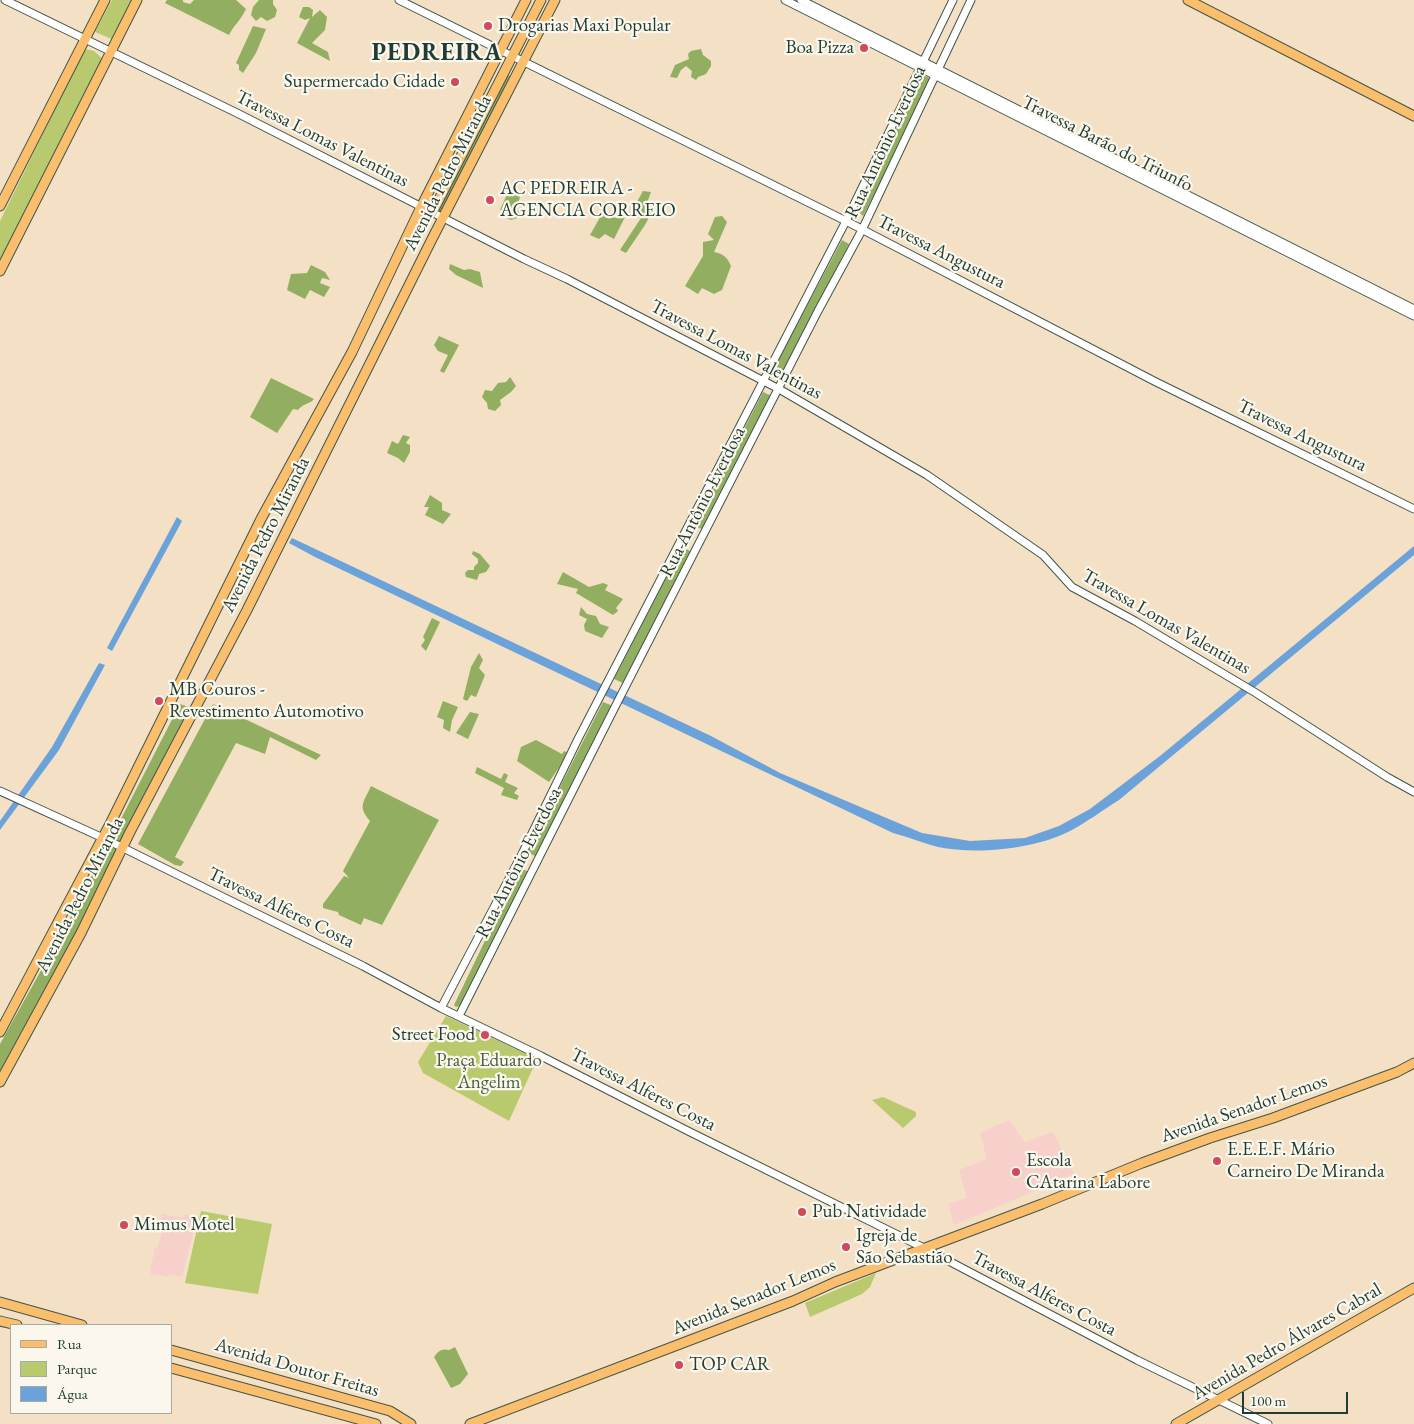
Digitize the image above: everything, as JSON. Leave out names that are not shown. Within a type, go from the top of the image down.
[{"type":"main road","points":[[0,206],[105,0]]},
{"type":"main road","points":[[0,271],[137,0]]},
{"type":"main road","name":"Avenida Pedro Miranda","points":[[0,1032],[103,838],[261,519],[352,352],[421,207],[526,0]]},
{"type":"main road","name":"Avenida Pedro Miranda","points":[[432,213],[541,0]]},
{"type":"main road","name":"Avenida Pedro Miranda","points":[[0,1082],[81,933],[247,610],[443,218],[555,0]]},
{"type":"main road","points":[[1188,0],[1414,116]]},
{"type":"main road","name":"Avenida Senador Lemos","points":[[470,1424],[792,1301],[835,1282],[1042,1204],[1142,1163],[1281,1115],[1397,1072],[1414,1063]]},
{"type":"main road","name":"Avenida Pedro Álvares Cabral","points":[[1176,1424],[1414,1288]]},
{"type":"main road","points":[[0,1302],[78,1324]]},
{"type":"main road","points":[[0,1321],[13,1324]]},
{"type":"main road","name":"Avenida Doutor Freitas","points":[[172,1350],[390,1411],[411,1424]]},
{"type":"main road","name":"Avenida Doutor Freitas","points":[[172,1368],[376,1424]]},
{"type":"main road","points":[[258,1392],[264,1384],[265,1376]]},
{"type":"main road","points":[[286,1400],[286,1392],[291,1384]]},
{"type":"street","name":"Travessa Lomas Valentinas","points":[[5,0],[239,114],[524,260],[567,279],[779,389],[927,475],[1043,555],[1072,587],[1135,621],[1251,690],[1387,777],[1414,792]]},
{"type":"street","name":"Travessa Angustura","points":[[399,0],[846,221],[1164,386],[1414,509]]},
{"type":"street","name":"Travessa Barão do Triunfo","points":[[785,0],[821,14],[924,61],[937,73]]},
{"type":"street","name":"Travessa Barão do Triunfo","points":[[801,0],[821,14],[920,68],[937,73],[1281,246],[1414,316]]},
{"type":"street","name":"Rua Antônio Everdosa","points":[[441,1008],[522,854],[601,694],[846,221],[953,0]]},
{"type":"street","name":"Rua Antônio Everdosa","points":[[459,1016],[617,703],[818,311],[862,230],[971,0]]},
{"type":"street","name":"Travessa Barão do Triunfo","points":[[1281,246],[1414,309]]},
{"type":"street","name":"Travessa Alferes Costa","points":[[0,791],[103,838],[363,966],[441,1008],[541,1056],[688,1132],[924,1248],[1137,1360],[1268,1424]]},
{"type":"shaded area","name":"Escola CAtarina Labore","points":[[1009,1120],[1025,1142],[1053,1132],[1074,1174],[954,1225],[948,1204],[967,1198],[959,1170],[987,1159],[980,1133]]},
{"type":"shaded area","points":[[162,1214],[183,1218],[183,1214],[197,1218],[182,1277],[169,1274],[168,1277],[151,1274],[150,1270],[155,1248],[158,1248],[164,1223],[161,1221]]},
{"type":"green space","points":[[112,0],[133,0],[114,40],[95,32]]},
{"type":"green space","points":[[167,0],[183,0],[183,2],[190,4],[194,0],[236,0],[246,9],[229,35],[165,3]]},
{"type":"green space","points":[[259,0],[273,0],[277,10],[275,17],[267,21],[261,17],[256,21],[251,15],[253,7]]},
{"type":"green space","points":[[303,7],[309,7],[313,10],[312,17],[320,10],[327,17],[325,30],[312,43],[328,52],[330,61],[297,43],[310,18],[305,20],[299,17]]},
{"type":"green space","points":[[253,26],[266,29],[256,53],[243,73],[239,70],[239,65],[236,63]]},
{"type":"green space","points":[[85,49],[94,51],[103,59],[0,263],[0,221]]},
{"type":"green space","points":[[701,49],[703,55],[711,61],[711,66],[706,74],[698,77],[696,80],[691,77],[692,71],[686,66],[681,70],[677,78],[670,77],[675,65],[689,59],[688,54],[691,51]]},
{"type":"green space","points":[[918,73],[934,80],[863,216],[859,212]]},
{"type":"green space","points":[[506,74],[512,77],[443,214],[436,211]]},
{"type":"green space","points":[[643,191],[651,192],[647,203],[654,208],[626,253],[620,250],[641,218],[629,216]]},
{"type":"green space","points":[[508,192],[520,197],[518,204],[515,205],[520,213],[517,218],[511,220],[506,218],[507,212],[500,210]]},
{"type":"green space","points":[[603,212],[616,218],[625,217],[614,239],[605,234],[599,239],[590,235]]},
{"type":"green space","points":[[722,216],[727,222],[714,252],[725,256],[731,266],[722,290],[714,294],[702,288],[698,294],[685,286],[703,256],[703,242],[714,240],[708,234],[715,217]]},
{"type":"green space","points":[[842,240],[849,244],[783,374],[774,368]]},
{"type":"green space","points":[[450,264],[464,270],[470,269],[480,272],[483,288],[456,275],[449,269]]},
{"type":"green space","points":[[311,265],[325,272],[330,280],[322,278],[320,283],[330,287],[324,297],[310,290],[305,299],[287,290],[291,274],[307,273]]},
{"type":"green space","points":[[439,336],[459,345],[444,373],[440,371],[448,355],[438,351],[434,345]]},
{"type":"green space","points":[[510,377],[516,386],[500,400],[501,405],[495,411],[488,409],[487,403],[482,397],[485,390],[492,391],[498,383],[506,382]]},
{"type":"green space","points":[[271,378],[314,399],[298,410],[293,409],[277,433],[250,417]]},
{"type":"green space","points":[[763,392],[772,396],[703,529],[694,527]]},
{"type":"green space","points":[[403,435],[410,437],[406,443],[410,445],[410,452],[404,463],[387,453],[392,441],[398,444]]},
{"type":"green space","points":[[430,495],[442,503],[442,510],[451,514],[443,524],[425,515],[429,507],[424,507]]},
{"type":"green space","points":[[682,547],[692,552],[625,684],[614,679]]},
{"type":"green space","points":[[473,551],[480,554],[490,566],[486,572],[479,574],[477,580],[466,577],[465,573],[468,570],[474,570],[478,563],[478,559],[472,554]]},
{"type":"green space","points":[[563,572],[589,587],[603,583],[608,585],[605,590],[623,599],[616,608],[618,611],[613,615],[576,593],[578,589],[557,584]]},
{"type":"green space","points":[[581,607],[587,614],[596,616],[600,624],[609,627],[602,638],[585,631],[584,625],[587,619],[579,615]]},
{"type":"green space","points":[[432,618],[440,622],[426,651],[421,646],[425,640],[423,637]]},
{"type":"green space","points":[[479,653],[483,660],[479,668],[485,675],[476,697],[471,695],[467,701],[463,699],[471,667]]},
{"type":"green space","points":[[443,701],[458,707],[452,720],[450,732],[443,728],[444,720],[437,717]]},
{"type":"green space","points":[[603,702],[613,706],[537,857],[527,852]]},
{"type":"green space","points":[[180,704],[191,708],[116,856],[113,855],[115,857],[113,863],[0,1074],[0,1044],[68,922]]},
{"type":"green space","points":[[213,704],[321,755],[316,760],[270,737],[265,754],[236,743],[175,857],[184,862],[181,866],[175,865],[138,844]]},
{"type":"green space","points":[[470,712],[479,714],[468,739],[456,733]]},
{"type":"green space","points":[[536,740],[562,754],[564,751],[569,753],[549,782],[517,761],[521,747]]},
{"type":"green space","points":[[477,767],[501,779],[504,773],[508,775],[505,782],[518,788],[514,793],[519,796],[517,800],[501,795],[504,788],[475,773]]},
{"type":"green space","points":[[371,786],[439,820],[382,925],[364,918],[361,925],[339,915],[338,912],[323,908],[323,904],[344,876],[349,878],[343,871],[370,821],[366,816],[363,804]]},
{"type":"green space","points":[[520,868],[529,872],[460,1006],[456,1007],[454,1005]]},
{"type":"green space","name":"Praça Eduardo Angelim","points":[[446,1016],[537,1059],[509,1121],[423,1073],[418,1062]]},
{"type":"green space","points":[[883,1097],[916,1112],[916,1116],[903,1128],[872,1100]]},
{"type":"green space","points":[[201,1211],[272,1224],[258,1294],[185,1283]]},
{"type":"green space","points":[[876,1273],[870,1287],[862,1294],[810,1317],[805,1303]]},
{"type":"green space","points":[[455,1347],[468,1374],[460,1384],[451,1388],[434,1357],[440,1350],[449,1350]]},
{"type":"water","points":[[177,517],[182,521],[112,651],[107,648]]},
{"type":"water","points":[[292,538],[711,736],[780,773],[922,833],[970,841],[1025,838],[1059,826],[1090,809],[1160,756],[1414,546],[1414,555],[1119,800],[1070,831],[1056,837],[1005,849],[970,850],[938,847],[893,833],[315,557],[289,543]]},
{"type":"water","points":[[99,663],[105,665],[59,750],[0,830],[0,821],[52,747]]},
{"type":"place","name":"Drogarias Maxi Popular","points":[[488,26]]},
{"type":"place","name":"Boa Pizza","points":[[864,48]]},
{"type":"place","name":"Supermercado Cidade","points":[[455,82]]},
{"type":"place","name":"AC PEDREIRA - AGENCIA CORREIO","points":[[490,200]]},
{"type":"place","name":"MB Couros - Revestimento Automotivo","points":[[159,701]]},
{"type":"place","name":"Street Food","points":[[485,1035]]},
{"type":"place","name":"E.E.E.F. Mário Carneiro De Miranda","points":[[1217,1161]]},
{"type":"place","name":"Escola CAtarina Labore","points":[[1016,1172]]},
{"type":"place","name":"Pub Natividade","points":[[802,1212]]},
{"type":"place","name":"Mimus Motel","points":[[124,1225]]},
{"type":"place","name":"Igreja de São Sebastião","points":[[846,1247]]},
{"type":"place","name":"TOP CAR","points":[[679,1365]]},
{"type":"district","name":"PEDREIRA","points":[[437,53]]}]
